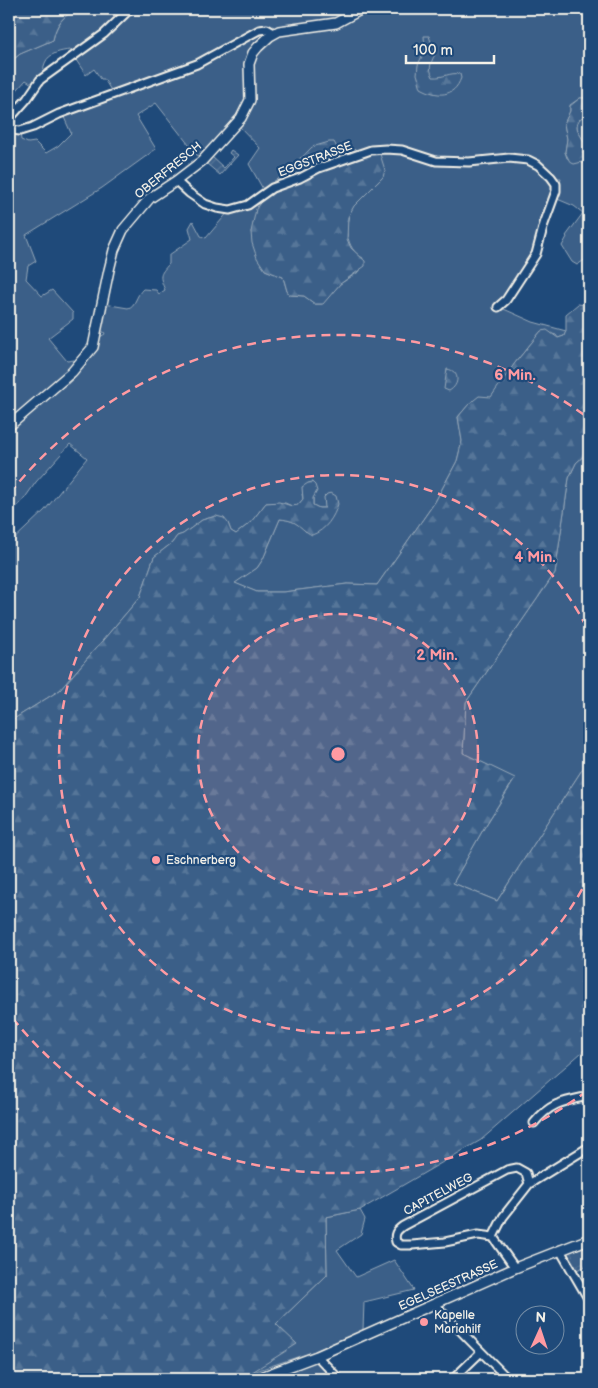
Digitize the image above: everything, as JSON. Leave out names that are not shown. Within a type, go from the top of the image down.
[{"type":"street","points":[[130,9],[104,34],[40,80],[11,117],[12,130],[20,131],[33,127],[59,114],[197,64],[258,30],[267,29],[274,33],[289,28],[336,23],[362,9]]},
{"type":"street","name":"OBERFRESCH","points":[[9,426],[79,365],[93,347],[114,250],[123,230],[150,198],[202,161],[241,118],[250,100],[249,69],[251,59],[258,47],[274,33]]},
{"type":"street","name":"EGGSTRASSE","points":[[176,181],[205,204],[224,210],[235,209],[248,204],[272,188],[300,178],[319,168],[370,150],[402,150],[436,162],[469,162],[509,158],[524,159],[538,165],[552,177],[556,184],[556,191],[536,254],[506,300],[498,307]]},
{"type":"street","points":[[534,1123],[554,1105],[589,1096]]},
{"type":"street","points":[[515,1268],[493,1237],[503,1217],[529,1184],[589,1147]]},
{"type":"street","name":"CAPITELWEG","points":[[493,1237],[478,1234],[445,1242],[402,1245],[396,1242],[395,1236],[397,1230],[403,1226],[507,1170],[518,1168],[524,1170],[529,1184]]},
{"type":"street","name":"EGELSEESTRASSE","points":[[256,1379],[317,1356],[515,1268],[588,1241]]},
{"type":"street","points":[[560,1250],[589,1300]]},
{"type":"street","points":[[436,1304],[441,1312],[508,1379]]},
{"type":"street","points":[[453,1379],[481,1352]]},
{"type":"street","points":[[317,1356],[339,1379]]},
{"type":"green space","points":[[9,9],[78,9],[68,14],[61,21],[56,29],[53,40],[20,54],[9,63]]},
{"type":"green space","points":[[78,9],[128,9],[75,53],[67,50],[49,57],[44,65],[43,76],[35,86],[26,80],[9,99],[9,63],[20,54],[53,40],[61,21],[68,14]]},
{"type":"green space","points":[[132,9],[358,9],[339,19],[279,28],[263,27],[210,56],[112,92],[104,79],[101,79],[94,69],[86,75],[74,57]]},
{"type":"green space","points":[[365,9],[589,9],[589,98],[580,98],[570,105],[570,111],[564,124],[567,139],[565,152],[567,158],[589,165],[589,257],[577,265],[572,262],[562,246],[566,236],[583,213],[574,206],[555,198],[561,178],[555,178],[533,161],[447,160],[403,149],[344,158],[337,147],[300,158],[289,171],[264,191],[249,164],[260,148],[238,125],[255,85],[255,82],[252,80],[251,69],[256,54],[279,34],[323,27]]},
{"type":"green space","points":[[263,30],[268,33],[256,46],[244,110],[200,159],[156,103],[136,116],[156,149],[102,188],[26,235],[36,261],[28,266],[26,279],[42,296],[52,290],[73,313],[73,319],[48,338],[67,361],[74,360],[78,364],[9,424],[9,136],[20,133],[21,140],[28,143],[35,142],[46,153],[58,146],[71,133],[63,115],[158,79]]},
{"type":"green space","points":[[424,36],[429,36],[435,54],[430,68],[433,77],[460,74],[461,78],[458,85],[444,94],[433,93],[421,88],[417,74],[418,65],[425,49]]},
{"type":"green space","points":[[580,98],[589,98],[589,117],[582,117],[577,127],[585,144],[582,152],[589,161],[589,165],[582,162],[574,164],[570,162],[565,152],[567,139],[564,124],[570,111],[570,106]]},
{"type":"green space","points":[[587,116],[589,117],[589,161],[582,152],[585,144],[577,128],[578,121]]},
{"type":"green space","points":[[334,142],[341,155],[347,161],[379,151],[385,170],[383,177],[354,206],[348,217],[347,239],[351,248],[365,261],[365,266],[340,284],[323,304],[315,304],[304,296],[290,295],[283,277],[265,270],[257,258],[251,232],[256,209],[273,182],[289,171],[312,147]]},
{"type":"green space","points":[[231,150],[238,155],[220,175],[207,164],[206,160],[211,156],[224,168],[234,157],[229,153]]},
{"type":"green space","points":[[393,150],[431,164],[503,160],[531,163],[554,184],[538,245],[517,281],[497,306],[533,322],[566,331],[564,336],[558,338],[556,335],[541,331],[515,363],[491,398],[469,404],[458,417],[462,441],[457,461],[435,502],[377,585],[347,584],[283,592],[257,592],[234,583],[257,568],[263,559],[280,519],[294,522],[306,532],[326,508],[319,508],[313,505],[313,498],[302,494],[303,499],[298,505],[292,506],[285,503],[266,503],[251,522],[236,534],[231,531],[228,523],[216,516],[202,520],[183,534],[177,536],[172,543],[154,557],[140,597],[60,690],[9,722],[9,544],[45,510],[87,458],[70,444],[36,482],[22,502],[9,513],[9,428],[64,384],[68,384],[73,379],[98,338],[105,334],[104,332],[99,332],[104,304],[128,308],[133,305],[143,289],[156,290],[159,294],[165,290],[161,276],[169,264],[169,255],[192,239],[189,228],[193,221],[201,236],[206,238],[229,211],[266,194],[251,232],[265,270],[283,277],[290,295],[304,296],[315,304],[322,304],[340,284],[360,271],[363,258],[357,254],[349,242],[348,220],[356,203],[383,177],[379,151]]},
{"type":"green space","points":[[578,304],[585,305],[585,314],[589,318],[589,451],[576,463],[569,478],[555,573],[466,702],[463,753],[515,778],[453,883],[497,901],[589,759],[589,1046],[481,1140],[360,1210],[326,1217],[327,1275],[276,1324],[297,1344],[241,1379],[9,1379],[9,722],[60,690],[140,597],[154,557],[172,543],[177,536],[183,534],[202,520],[216,516],[224,518],[231,531],[236,534],[251,522],[266,503],[279,502],[292,506],[298,505],[303,499],[302,487],[312,482],[317,491],[313,498],[313,505],[325,508],[324,497],[331,493],[336,496],[338,504],[329,522],[312,535],[295,523],[280,519],[263,559],[257,568],[235,583],[257,592],[283,592],[347,584],[377,585],[435,502],[457,461],[462,441],[458,417],[479,396],[491,397],[541,331],[547,330],[558,338],[564,336],[566,331],[566,314]]},
{"type":"green space","points":[[447,369],[454,372],[457,379],[453,388],[449,391],[444,389]]},
{"type":"green space","points":[[589,451],[589,759],[497,901],[453,883],[484,828],[515,779],[463,753],[466,702],[555,573],[569,478],[576,463]]},
{"type":"green space","points":[[360,1210],[365,1219],[361,1234],[337,1250],[356,1277],[394,1260],[414,1290],[364,1302],[363,1330],[315,1351],[247,1374],[296,1344],[276,1324],[327,1275],[326,1217]]},
{"type":"green space","points":[[584,1247],[589,1252],[589,1265],[574,1271],[564,1254]]},
{"type":"green space","points":[[320,1359],[339,1379],[267,1379]]},
{"type":"place","name":"Eschnerberg","points":[[156,860]]},
{"type":"place","name":"Kapelle Mariahilf","points":[[424,1322]]}]
